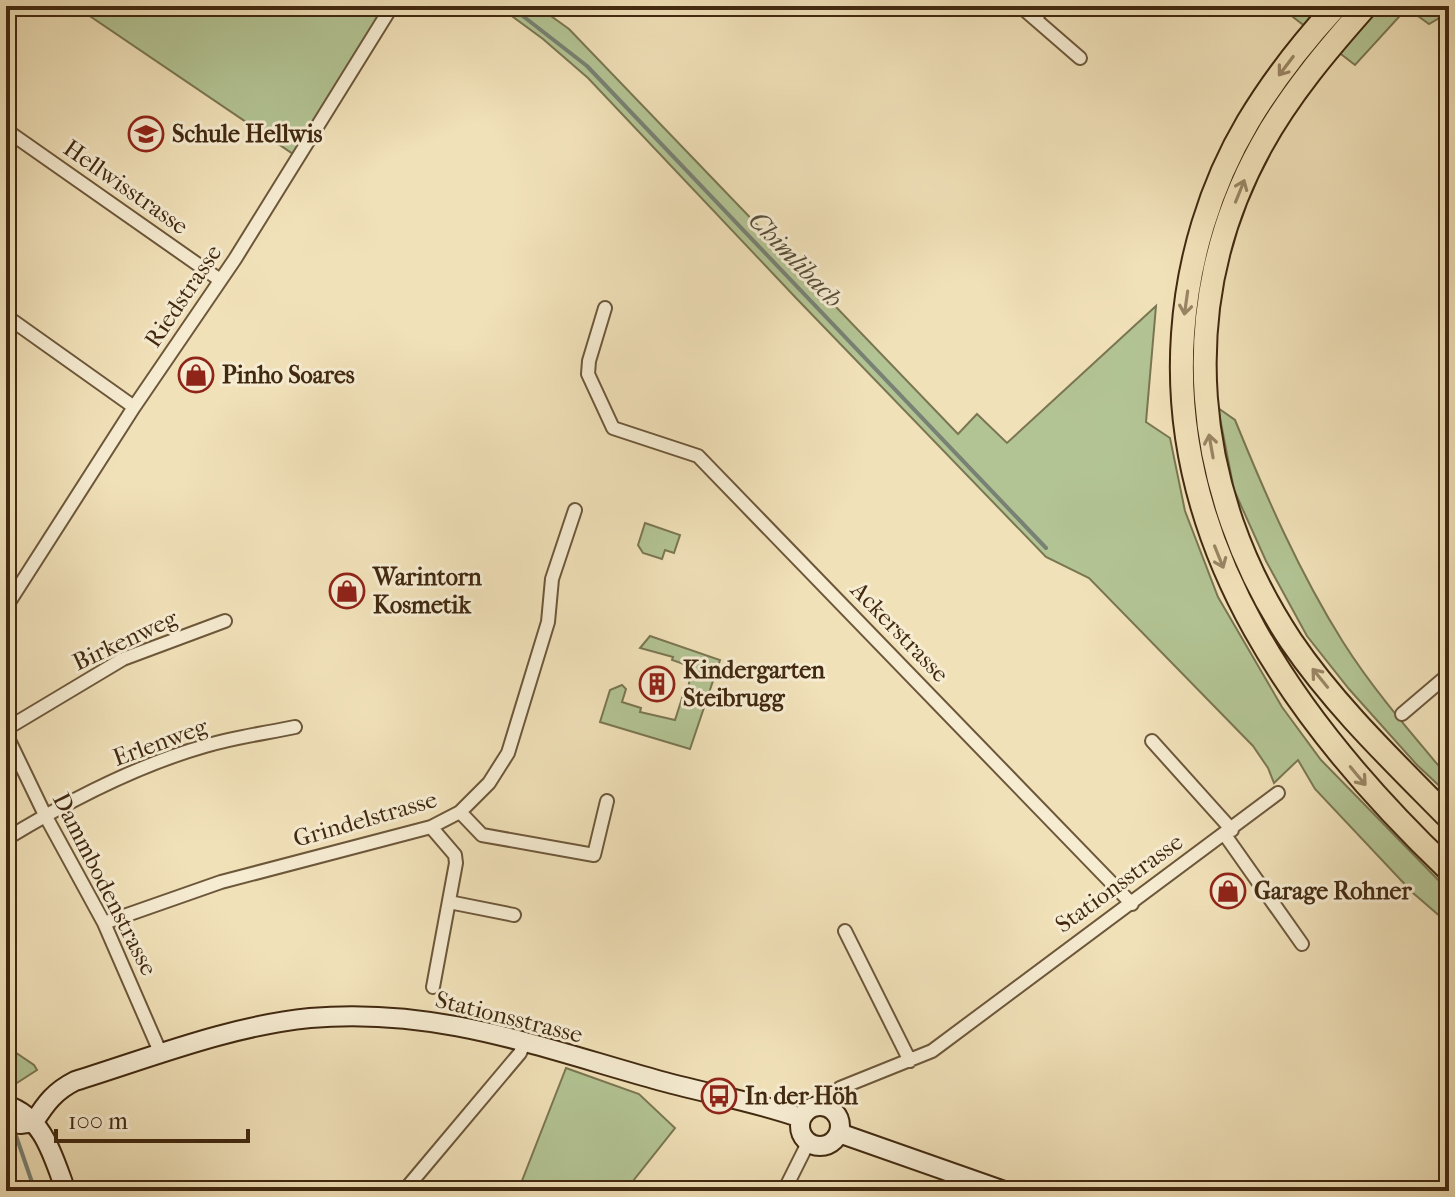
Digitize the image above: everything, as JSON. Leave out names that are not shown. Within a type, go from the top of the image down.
[{"type":"highway","points":[[1336,6],[1293,56],[1260,103],[1229,158],[1210,204],[1192,264],[1184,318],[1181,377],[1186,438],[1197,493],[1215,547],[1238,600],[1270,655],[1308,713],[1351,767],[1449,870]]},
{"type":"highway","points":[[1366,6],[1287,104],[1259,150],[1238,196],[1221,246],[1210,297],[1205,348],[1207,417],[1216,470],[1229,517],[1241,550],[1273,612],[1300,653],[1334,695],[1449,818]]},
{"type":"main road","name":"Stationsstrasse","points":[[16,1116],[48,1101],[59,1089],[75,1081],[249,1028],[309,1018],[360,1017],[428,1020],[525,1041],[801,1118]]},
{"type":"main road","points":[[814,1106],[826,1107],[838,1117],[839,1133],[829,1144],[808,1143],[801,1134],[801,1118],[814,1106]]},
{"type":"main road","points":[[16,1116],[45,1135],[66,1191]]},
{"type":"main road","points":[[839,1133],[1004,1191]]},
{"type":"street","name":"Riedstrasse","points":[[6,607],[134,407],[220,280],[392,6]]},
{"type":"street","points":[[1020,6],[1080,58]]},
{"type":"street","points":[[1035,19],[1044,6]]},
{"type":"street","name":"Hellwisstrasse","points":[[6,130],[220,280]]},
{"type":"street","points":[[602,438],[613,428],[588,374],[605,308]]},
{"type":"street","points":[[6,316],[134,407]]},
{"type":"street","name":"Ackerstrasse","points":[[613,428],[698,456],[1132,904]]},
{"type":"street","name":"Grindelstrasse","points":[[104,923],[221,882],[431,827],[460,812],[489,783],[508,753],[548,622],[552,579],[575,510]]},
{"type":"street","name":"Birkenweg","points":[[6,732],[123,659],[225,621]]},
{"type":"street","points":[[1402,714],[1449,674]]},
{"type":"street","name":"Erlenweg","points":[[6,839],[45,815],[118,779],[206,746],[295,727]]},
{"type":"street","name":"Dammbodenstrasse","points":[[6,732],[45,815],[104,923],[161,1054]]},
{"type":"street","points":[[1152,741],[1228,832],[1302,944]]},
{"type":"street","name":"Stationsstrasse","points":[[826,1107],[840,1088],[932,1051],[1278,793]]},
{"type":"street","points":[[460,812],[482,835],[594,855],[607,801]]},
{"type":"street","points":[[431,827],[455,855],[456,863],[433,987]]},
{"type":"street","points":[[449,902],[514,915]]},
{"type":"street","points":[[845,931],[910,1061]]},
{"type":"street","points":[[404,1191],[520,1053],[525,1041]]},
{"type":"street","points":[[784,1191],[808,1143]]},
{"type":"green space","points":[[75,6],[392,6],[299,158]]},
{"type":"green space","points":[[498,6],[537,6],[569,29],[958,434],[977,414],[1007,443],[1156,306],[1146,422],[1170,438],[1185,511],[1218,597],[1282,707],[1321,760],[1449,891],[1449,924],[1413,893],[1315,789],[1298,760],[1274,783],[1253,746],[1089,578],[1046,557],[588,78]]},
{"type":"green space","points":[[1284,6],[1435,6],[1446,14],[1429,24],[1407,8],[1355,65],[1293,17]]},
{"type":"green space","points":[[1218,408],[1235,420],[1284,533],[1343,642],[1367,678],[1449,778],[1449,795],[1417,765],[1349,689],[1307,636],[1266,561],[1234,490]]},
{"type":"green space","points":[[645,523],[680,535],[674,553],[665,550],[662,559],[643,553],[638,545]]},
{"type":"green space","points":[[650,636],[720,660],[690,749],[600,722],[610,690],[622,685],[626,689],[622,702],[641,708],[640,712],[675,720],[685,689],[688,689],[692,667],[672,660],[673,657],[640,648]]},
{"type":"green space","points":[[6,1046],[37,1070],[6,1090]]},
{"type":"green space","points":[[566,1068],[639,1094],[675,1128],[625,1191],[518,1191]]},
{"type":"waterway","name":"Chimlibach","points":[[510,6],[587,66],[1046,548]]},
{"type":"waterway","name":"Chimlibach","points":[[13,1127],[35,1191]]},
{"type":"place","name":"Schule Hellwis","points":[[146,134]]},
{"type":"place","name":"Pinho Soares","points":[[196,375]]},
{"type":"place","name":"Warintorn Kosmetik","points":[[347,591]]},
{"type":"place","name":"Kindergarten Steibrugg","points":[[657,684]]},
{"type":"place","name":"Garage Rohner","points":[[1228,891]]},
{"type":"place","name":"In der Höh","points":[[719,1096]]}]
